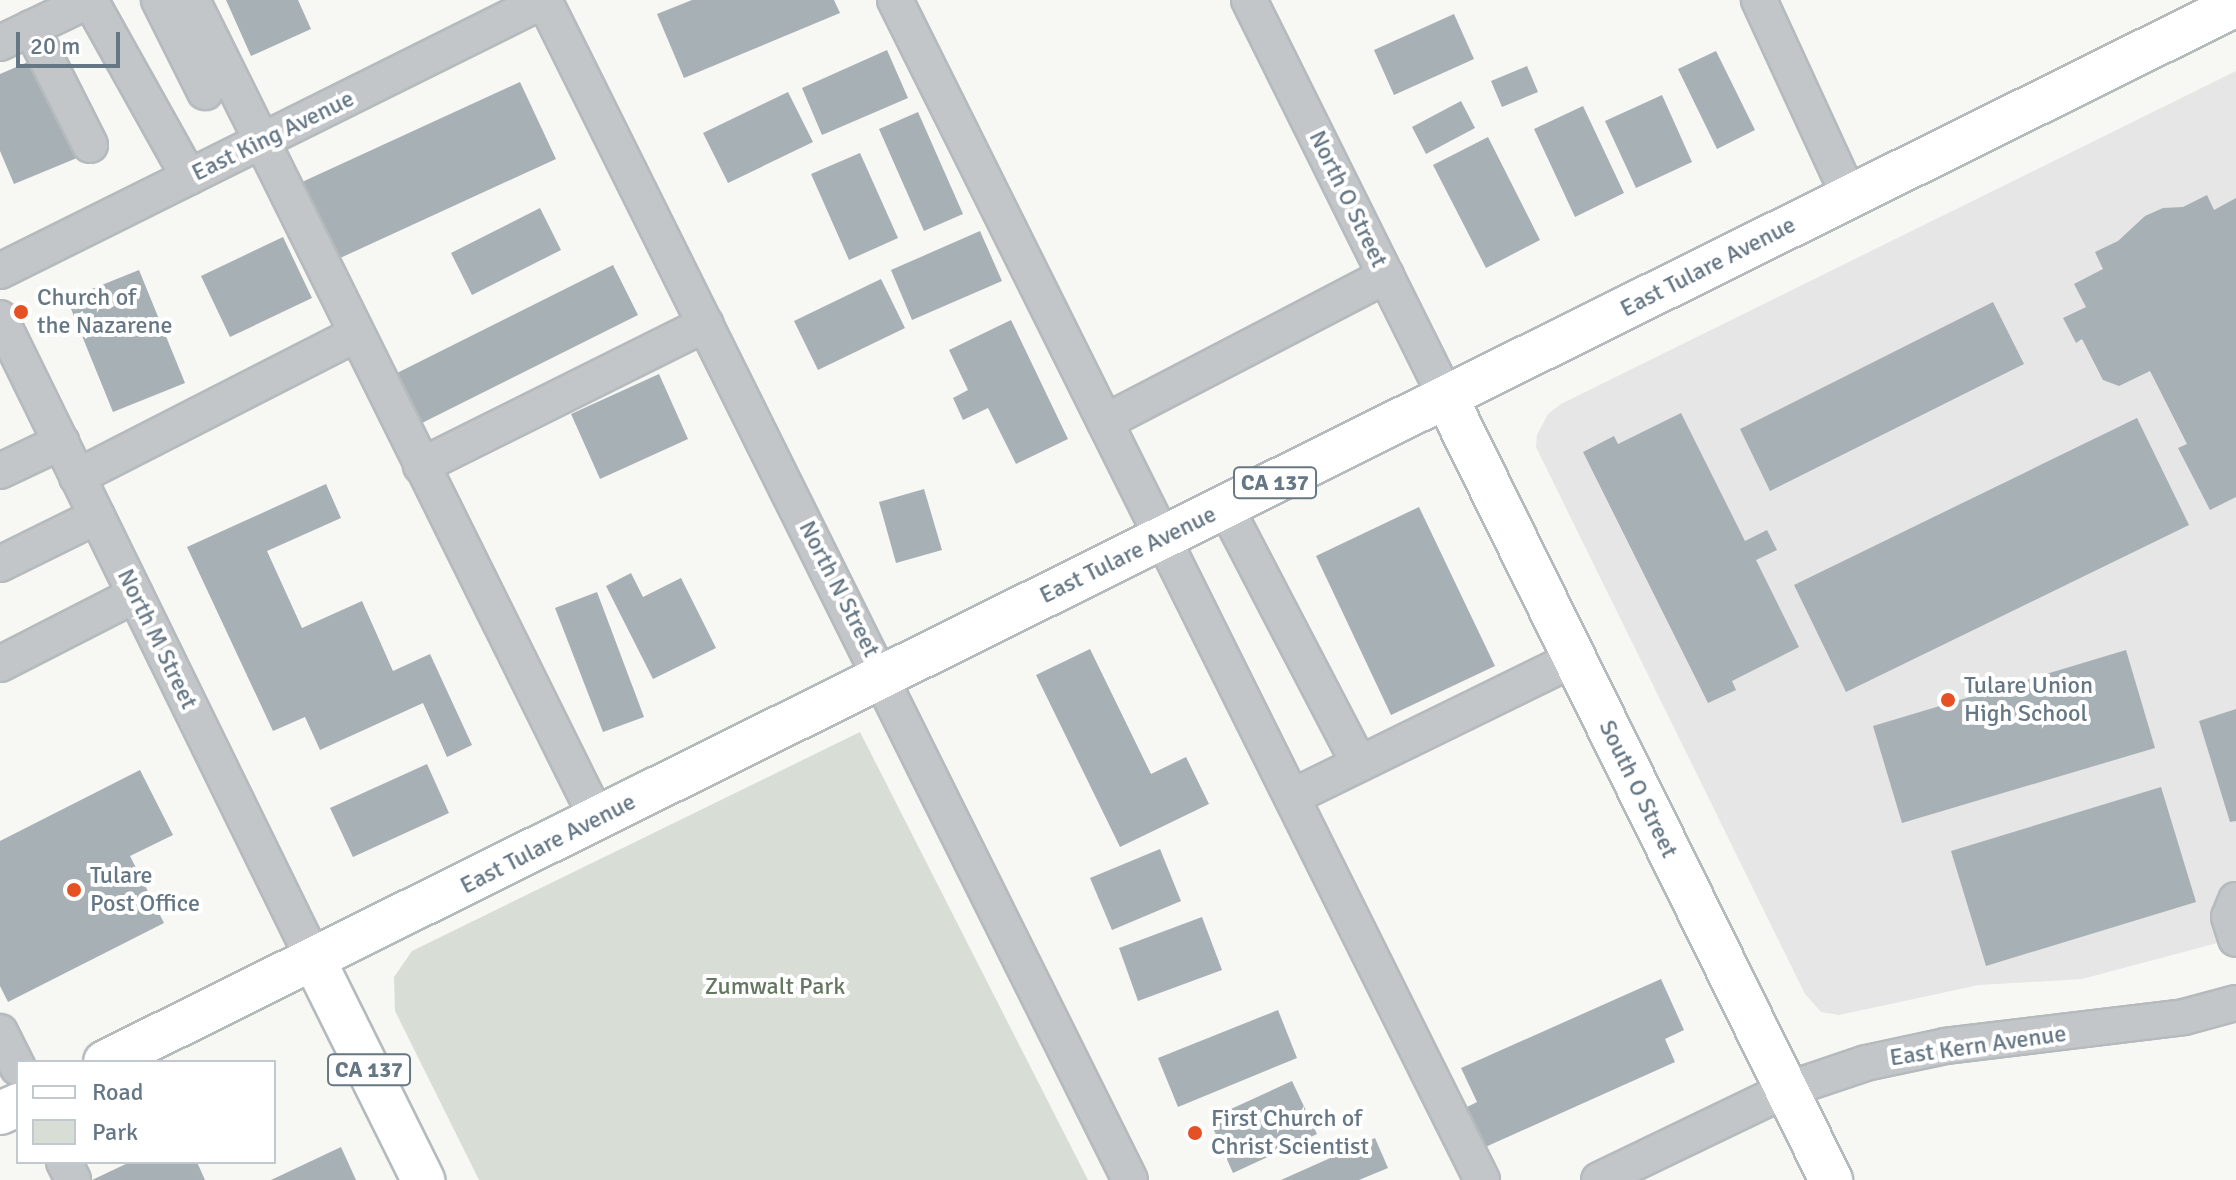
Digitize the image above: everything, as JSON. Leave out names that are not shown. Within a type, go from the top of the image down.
[{"type":"main road","name":"East Tulare Avenue","points":[[109,1060],[598,820],[881,674],[1226,508],[2236,5]]},
{"type":"main road","name":"South O Street","points":[[1446,397],[1831,1180]]},
{"type":"main road","name":"CA 137","points":[[314,960],[423,1180]]},
{"type":"street","points":[[0,43],[90,0],[189,177]]},
{"type":"street","points":[[159,0],[205,92]]},
{"type":"street","points":[[192,0],[259,143],[598,820]]},
{"type":"street","name":"East King Avenue","points":[[0,271],[544,0]]},
{"type":"street","name":"North N Street","points":[[544,0],[1130,1180]]},
{"type":"street","points":[[895,0],[1482,1180]]},
{"type":"street","name":"North O Street","points":[[1249,0],[1446,397]]},
{"type":"street","points":[[1759,0],[1849,196]]},
{"type":"street","points":[[31,28],[90,145]]},
{"type":"street","points":[[1105,422],[1386,276]]},
{"type":"street","name":"North M Street","points":[[0,318],[314,960]]},
{"type":"street","points":[[421,466],[706,324]]},
{"type":"street","points":[[77,477],[355,335]]},
{"type":"street","points":[[0,471],[61,442]]},
{"type":"street","points":[[1226,508],[1359,764]]},
{"type":"street","points":[[0,564],[97,516]]},
{"type":"street","points":[[0,664],[135,595]]},
{"type":"street","points":[[1292,797],[1574,659]]},
{"type":"street","points":[[2236,900],[2229,917],[2236,939]]},
{"type":"street","name":"East Kern Avenue","points":[[1599,1180],[1786,1090],[1866,1063],[1945,1046],[2115,1028],[2236,1003]]},
{"type":"street","points":[[0,1032],[16,1064]]},
{"type":"shaded area","name":"Tulare Union High School","points":[[2236,71],[2236,938],[2082,979],[1979,985],[1839,1015],[1821,1012],[1805,994],[1536,447],[1537,435],[1548,414],[1561,404]]},
{"type":"green space","name":"Zumwalt Park","points":[[860,732],[1088,1180],[479,1180],[395,1011],[394,977],[412,951]]},
{"type":"building","points":[[226,0],[298,0],[311,29],[251,56]]},
{"type":"building","points":[[692,0],[834,0],[840,13],[684,78],[657,14]]},
{"type":"building","points":[[1454,14],[1474,59],[1394,95],[1374,50]]},
{"type":"building","points":[[887,50],[908,98],[822,135],[802,88]]},
{"type":"building","points":[[1716,51],[1755,130],[1717,149],[1678,69]]},
{"type":"building","points":[[35,59],[77,158],[14,184],[0,151],[0,74]]},
{"type":"building","points":[[1527,66],[1538,92],[1502,107],[1491,81]]},
{"type":"building","points":[[520,82],[556,159],[338,259],[302,182]]},
{"type":"building","points":[[788,92],[813,142],[728,183],[703,133]]},
{"type":"building","points":[[1662,95],[1692,162],[1636,188],[1605,121]]},
{"type":"building","points":[[1461,101],[1475,128],[1426,154],[1412,127]]},
{"type":"building","points":[[1583,106],[1624,193],[1575,217],[1534,129]]},
{"type":"building","points":[[918,112],[963,214],[924,231],[879,129]]},
{"type":"building","points":[[1488,137],[1540,240],[1486,268],[1433,165]]},
{"type":"building","points":[[860,153],[898,238],[849,260],[811,174]]},
{"type":"building","points":[[2207,195],[2214,210],[2236,198],[2236,497],[2210,510],[2178,448],[2187,444],[2150,371],[2119,386],[2103,380],[2082,339],[2076,343],[2063,318],[2086,307],[2074,284],[2103,269],[2095,252],[2118,241],[2145,216],[2163,208],[2183,207]]},
{"type":"building","points":[[540,208],[561,250],[472,295],[451,253]]},
{"type":"building","points":[[980,231],[1002,281],[912,320],[891,270]]},
{"type":"building","points":[[283,237],[312,298],[230,337],[201,276]]},
{"type":"building","points":[[613,265],[638,315],[422,423],[397,373]]},
{"type":"building","points":[[139,270],[185,383],[113,412],[67,299]]},
{"type":"building","points":[[881,279],[905,328],[818,370],[794,321]]},
{"type":"building","points":[[1993,302],[2024,364],[1770,491],[1740,429]]},
{"type":"building","points":[[1011,320],[1068,439],[1016,464],[988,408],[963,420],[953,398],[968,390],[949,350]]},
{"type":"building","points":[[659,374],[688,439],[600,479],[571,414]]},
{"type":"building","points":[[1681,413],[1745,541],[1767,530],[1777,550],[1756,560],[1799,647],[1732,681],[1736,690],[1708,703],[1583,452],[1614,436],[1618,444]]},
{"type":"building","points":[[2137,418],[2189,525],[1846,692],[1794,585]]},
{"type":"building","points":[[326,484],[341,518],[267,551],[302,628],[362,601],[393,671],[430,654],[472,745],[447,757],[423,703],[320,750],[305,717],[273,731],[187,547]]},
{"type":"building","points":[[924,489],[942,550],[896,563],[879,502]]},
{"type":"building","points":[[1419,507],[1495,666],[1391,715],[1316,556]]},
{"type":"building","points":[[631,573],[643,597],[681,578],[716,648],[653,679],[606,586]]},
{"type":"building","points":[[597,592],[644,717],[603,732],[555,608]]},
{"type":"building","points":[[1090,649],[1151,774],[1186,757],[1209,804],[1120,847],[1036,675]]},
{"type":"building","points":[[2126,650],[2155,748],[1902,823],[1873,726]]},
{"type":"building","points":[[2236,709],[2236,821],[2230,822],[2199,721]]},
{"type":"building","points":[[427,764],[449,813],[353,857],[330,808]]},
{"type":"building","name":"Tulare Post Office","points":[[140,770],[173,835],[130,856],[164,923],[8,1002],[0,986],[0,841]]},
{"type":"building","points":[[2161,787],[2196,902],[1986,966],[1951,851]]},
{"type":"building","points":[[1160,849],[1181,901],[1112,930],[1090,878]]},
{"type":"building","points":[[1202,917],[1222,970],[1138,1001],[1119,948]]},
{"type":"building","points":[[1661,979],[1684,1030],[1665,1039],[1675,1062],[1481,1149],[1463,1109],[1477,1102],[1461,1068]]},
{"type":"building","points":[[1278,1010],[1297,1058],[1178,1107],[1158,1058]]},
{"type":"building","points":[[1292,1081],[1317,1134],[1233,1173],[1209,1119]]},
{"type":"building","points":[[1375,1138],[1388,1168],[1359,1180],[1281,1180]]},
{"type":"building","points":[[341,1147],[356,1180],[271,1180]]},
{"type":"building","points":[[126,1164],[198,1164],[205,1180],[92,1180]]},
{"type":"place","name":"Church of the Nazarene","points":[[21,312]]},
{"type":"place","name":"Tulare Union High School","points":[[1948,700]]},
{"type":"place","name":"Tulare Post Office","points":[[74,890]]},
{"type":"place","name":"First Church of Christ Scientist","points":[[1195,1133]]}]
